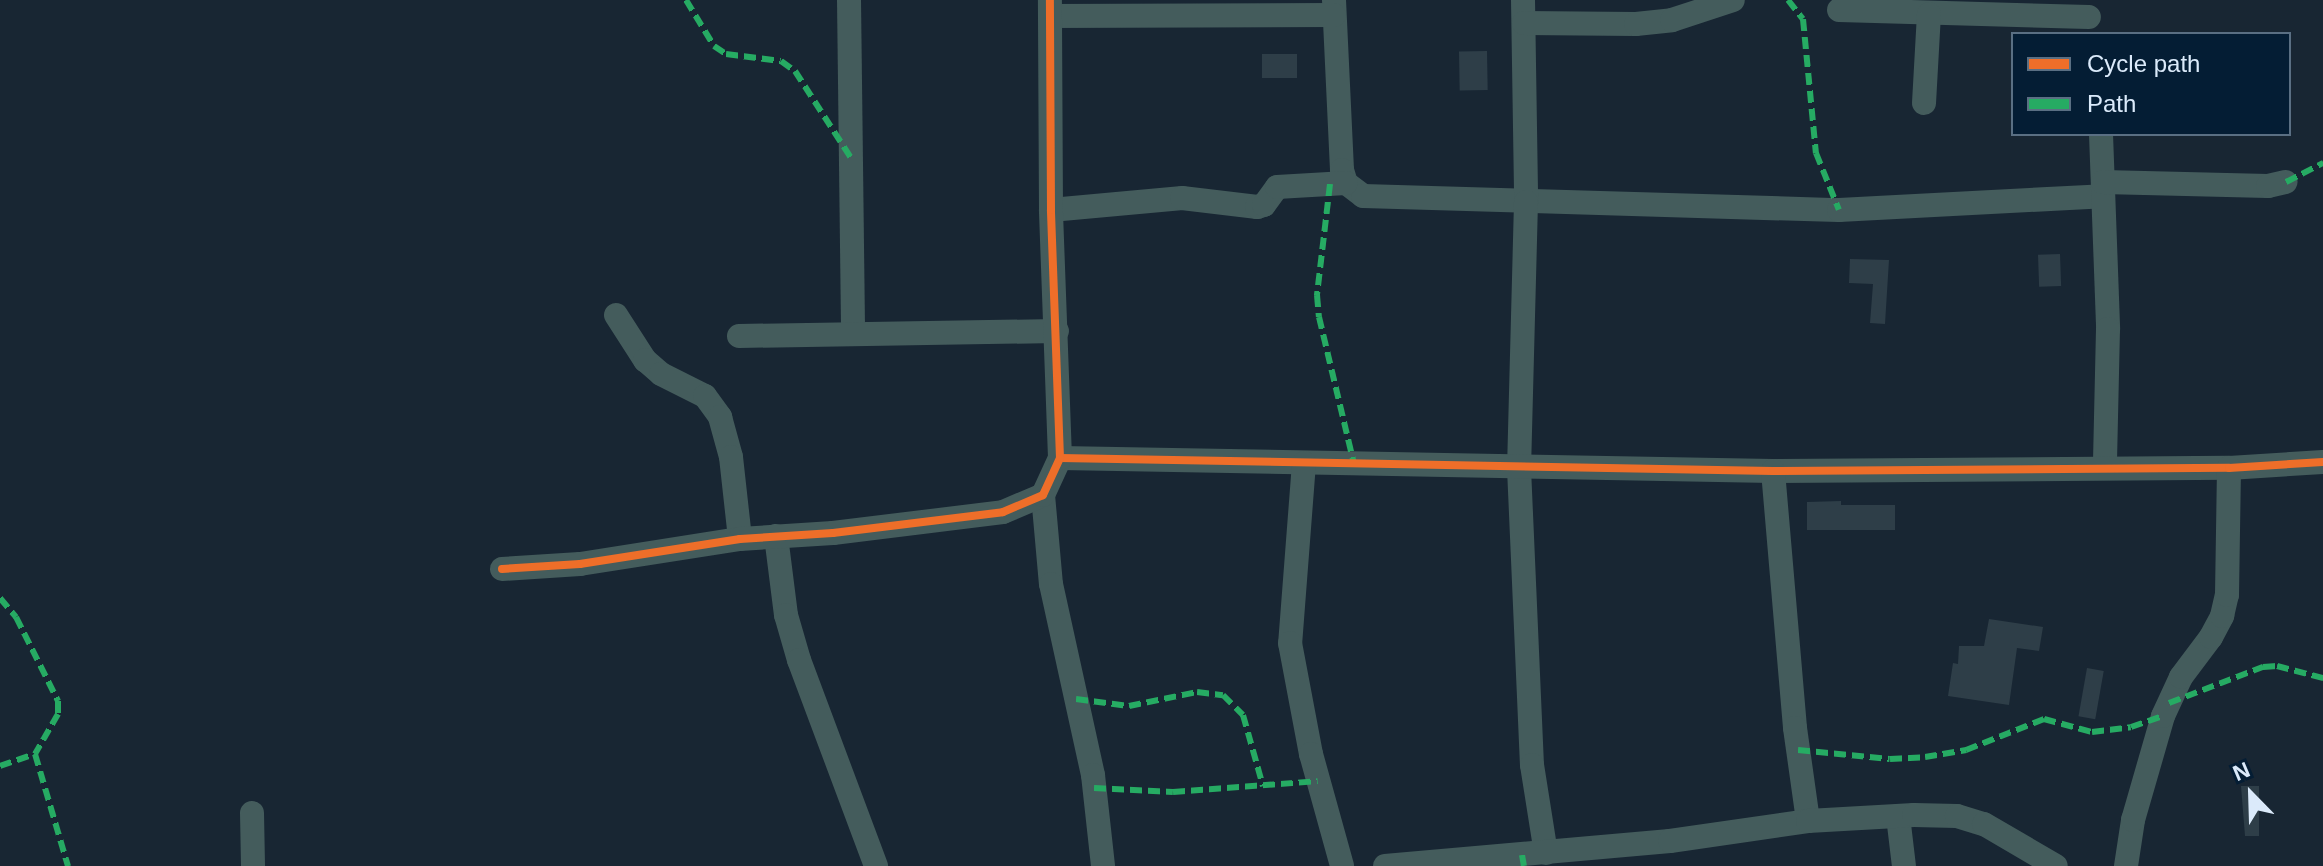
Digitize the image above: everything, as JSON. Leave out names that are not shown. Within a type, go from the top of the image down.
[{"type":"street","points":[[849,0],[853,332]]},
{"type":"street","points":[[1546,853],[1532,765],[1519,468],[1526,202],[1524,12],[1648,23],[1690,15],[1733,0]]},
{"type":"street","points":[[1103,866],[1093,775],[1051,584],[1043,495],[1060,458],[1051,210],[1050,8],[1334,8],[1342,170],[1346,183],[1363,196],[1839,210],[2103,189],[2268,186],[2286,182]]},
{"type":"street","points":[[1839,10],[2090,17]]},
{"type":"street","points":[[1924,103],[1929,14]]},
{"type":"street","points":[[2101,136],[2108,329],[2105,466]]},
{"type":"street","points":[[1051,210],[1182,198],[1206,198],[1257,207],[1264,205],[1277,187],[1346,183]]},
{"type":"street","points":[[616,315],[645,360],[661,374],[705,396],[720,417],[731,457],[740,539]]},
{"type":"street","points":[[739,336],[1057,331]]},
{"type":"street","points":[[1060,458],[1773,471],[2105,466],[2229,468],[2323,462]]},
{"type":"street","points":[[1304,463],[1290,643],[1311,754],[1342,866]]},
{"type":"street","points":[[2126,866],[2133,820],[2163,716],[2181,677],[2211,637],[2222,616],[2227,580],[2229,468]]},
{"type":"street","points":[[1773,471],[1795,728],[1808,821]]},
{"type":"street","points":[[502,569],[580,564],[740,539],[1003,512],[1043,495]]},
{"type":"street","points":[[776,536],[786,615],[799,660],[876,866]]},
{"type":"street","points":[[252,813],[253,866]]},
{"type":"street","points":[[1385,866],[1670,841],[1808,821],[1898,816],[1957,816],[1984,824],[2056,866]]},
{"type":"street","points":[[1898,816],[1904,866]]},
{"type":"building","points":[[1459,51],[1487,51],[1488,90],[1460,90]]},
{"type":"building","points":[[1262,54],[1297,54],[1297,78],[1262,78]]},
{"type":"building","points":[[2060,254],[2061,286],[2039,287],[2038,255]]},
{"type":"building","points":[[1850,259],[1889,260],[1885,324],[1870,323],[1873,284],[1849,283]]},
{"type":"building","points":[[1841,501],[1841,505],[1895,505],[1895,530],[1807,530],[1807,502]]},
{"type":"building","points":[[1989,619],[2043,627],[2039,651],[2017,648],[2009,705],[1948,696],[1953,663],[1958,664],[1959,646],[1984,646]]},
{"type":"building","points":[[2087,668],[2104,671],[2095,719],[2078,716]]},
{"type":"building","points":[[2241,786],[2259,786],[2259,836],[2245,836]]},
{"type":"marked path","points":[[686,0],[714,46],[726,54],[781,61],[795,71],[851,158]]},
{"type":"marked path","points":[[1788,0],[1803,19],[1816,153],[1839,210]]},
{"type":"marked path","points":[[2286,182],[2323,163]]},
{"type":"marked path","points":[[1330,184],[1317,295],[1319,317],[1354,464]]},
{"type":"marked path","points":[[0,598],[16,617],[58,701],[58,714],[35,754],[68,866]]},
{"type":"marked path","points":[[2169,703],[2263,667],[2277,666],[2323,678]]},
{"type":"marked path","points":[[1076,699],[1129,706],[1197,692],[1223,695],[1243,715],[1263,786]]},
{"type":"marked path","points":[[1798,750],[1890,759],[1925,757],[1966,750],[2044,719],[2092,732],[2131,727],[2163,716]]},
{"type":"marked path","points":[[0,766],[35,754]]},
{"type":"marked path","points":[[1094,788],[1173,792],[1318,781]]},
{"type":"marked path","points":[[1522,855],[1524,866]]},
{"type":"cycle path","points":[[502,569],[580,564],[740,539],[833,533],[1003,512],[1043,495],[1060,458],[1051,210],[1050,0]]},
{"type":"cycle path","points":[[1060,458],[1773,471],[2229,468],[2323,462]]}]
